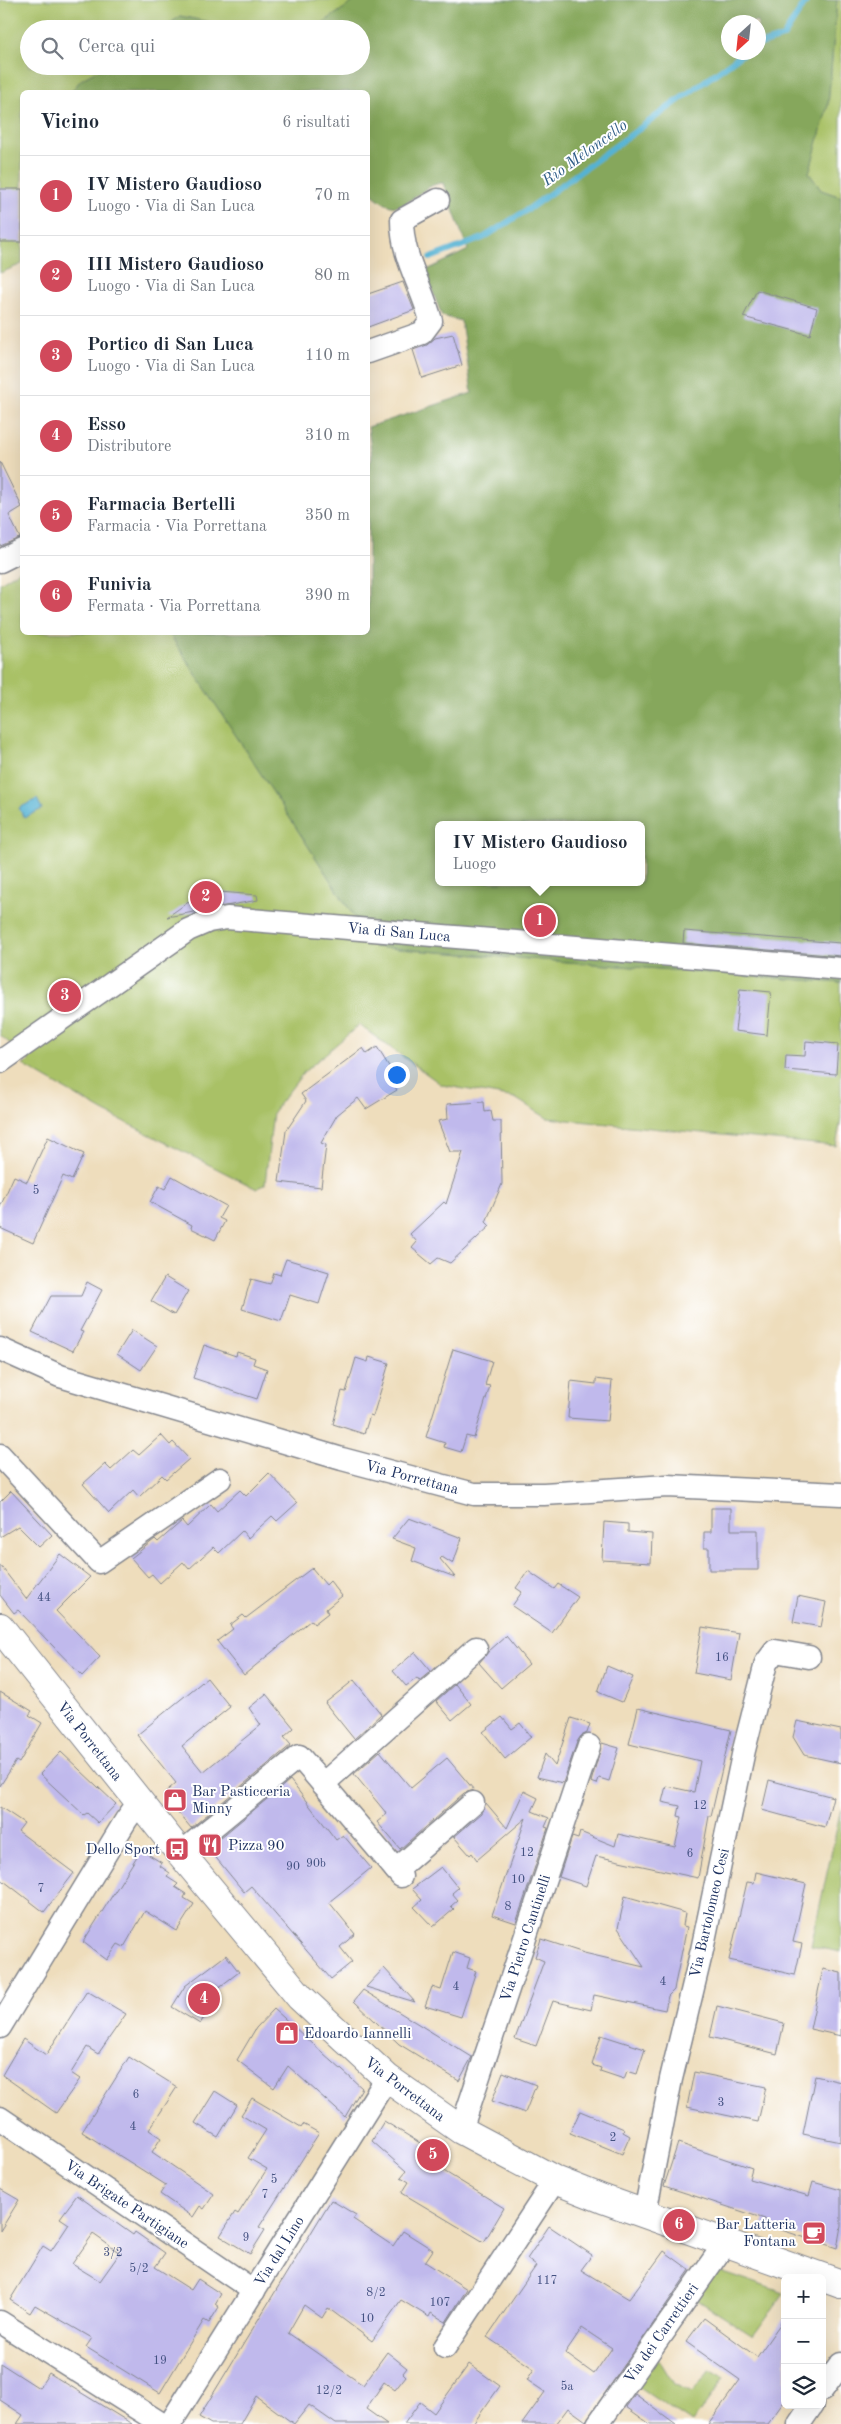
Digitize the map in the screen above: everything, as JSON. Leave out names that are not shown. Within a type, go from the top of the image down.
[{"type":"main road","name":"Via Porrettana","points":[[0,1627],[139,1802],[300,1996],[388,2078],[461,2130],[555,2180],[841,2284]]},
{"type":"street","points":[[370,351],[422,333],[431,321],[427,303],[413,274],[402,239],[402,220],[438,200]]},
{"type":"street","points":[[0,561],[20,551]]},
{"type":"street","name":"Via di San Luca","points":[[0,1062],[188,930],[208,921],[227,918],[841,969]]},
{"type":"street","name":"Via Porrettana","points":[[0,1349],[60,1376],[342,1459],[474,1494],[544,1494],[667,1486],[841,1494]]},
{"type":"street","points":[[0,1455],[98,1562],[220,1479]]},
{"type":"street","points":[[323,1784],[476,1648]]},
{"type":"street","name":"Via Bartolomeo Cesi","points":[[645,2214],[671,2079],[702,1950],[744,1750],[766,1663],[774,1651],[810,1657]]},
{"type":"street","name":"Via Pietro Cantinelli","points":[[461,2130],[589,1746]]},
{"type":"street","points":[[181,1853],[299,1756],[399,1873],[473,1803]]},
{"type":"street","points":[[0,2027],[126,1820],[139,1802]]},
{"type":"street","name":"Via dal Lino","points":[[170,2424],[388,2078]]},
{"type":"street","name":"Via Brigate Partigiane","points":[[0,2118],[254,2291]]},
{"type":"street","points":[[445,2347],[555,2180]]},
{"type":"street","name":"Via dei Carrettieri","points":[[598,2424],[726,2242]]},
{"type":"street","points":[[0,2322],[162,2424]]},
{"type":"street","points":[[826,2385],[841,2364]]},
{"type":"street","points":[[799,2424],[809,2409]]},
{"type":"green space","points":[[0,0],[356,0],[327,20],[198,20],[180,16],[175,20],[20,20],[20,75],[90,75],[81,80],[73,90],[20,90],[20,265],[0,273]]},
{"type":"green space","points":[[356,0],[837,0],[828,105],[809,173],[821,190],[841,197],[841,983],[374,947],[170,635],[370,635],[370,463],[372,457],[370,426],[472,393],[461,321],[442,316],[425,271],[468,250],[443,183],[429,187],[403,205],[397,206],[385,203],[370,192],[370,90],[73,90],[81,80],[90,75],[370,75],[370,20],[327,20]]},
{"type":"green space","points":[[837,0],[841,0],[841,197],[821,190],[809,173],[828,105]]},
{"type":"green space","points":[[180,16],[199,20],[175,20]]},
{"type":"green space","points":[[20,570],[20,635],[170,635],[374,947],[841,983],[841,1119],[836,1146],[547,1118],[515,1098],[442,1085],[359,1025],[304,1072],[273,1112],[265,1184],[257,1189],[103,1111],[23,1065],[30,1061],[0,1035],[0,583]]},
{"type":"green space","points":[[841,1809],[841,1952],[811,1946]]},
{"type":"green space","points":[[717,2270],[781,2292],[781,2297],[753,2336],[696,2299]]},
{"type":"green space","points":[[654,2358],[661,2363],[674,2384],[692,2393],[710,2370],[724,2378],[692,2423],[635,2385]]},
{"type":"water","points":[[37,799],[42,809],[24,818],[19,808]]},
{"type":"building","points":[[0,189],[20,189],[20,242],[0,242]]},
{"type":"building","points":[[403,282],[414,310],[370,326],[370,293]]},
{"type":"building","points":[[757,290],[817,308],[810,335],[743,317]]},
{"type":"building","points":[[453,334],[462,365],[422,378],[413,350],[427,345],[435,338]]},
{"type":"building","points":[[0,462],[20,503],[20,508],[9,515],[20,538],[0,546]]},
{"type":"building","points":[[195,890],[257,895],[258,900],[167,917],[197,896]]},
{"type":"building","points":[[533,910],[553,912],[552,932],[527,930]]},
{"type":"building","points":[[684,931],[841,943],[841,956],[683,943]]},
{"type":"building","points":[[740,989],[771,992],[767,1035],[735,1031]]},
{"type":"building","points":[[806,1041],[838,1044],[836,1074],[785,1070],[786,1055],[805,1056]]},
{"type":"building","points":[[377,1047],[390,1068],[393,1066],[403,1080],[395,1087],[397,1090],[366,1109],[358,1098],[337,1115],[321,1143],[326,1145],[321,1187],[279,1182],[286,1131],[306,1101],[301,1094],[363,1048],[367,1054]]},
{"type":"building","points":[[484,1102],[485,1112],[491,1111],[493,1121],[501,1121],[502,1184],[486,1222],[490,1226],[450,1263],[438,1258],[431,1264],[412,1248],[417,1242],[410,1234],[444,1202],[446,1204],[463,1152],[450,1152],[438,1121],[448,1119],[447,1104]]},
{"type":"building","points":[[48,1137],[84,1154],[72,1180],[63,1176],[33,1243],[0,1228],[0,1207],[14,1176],[27,1182]]},
{"type":"building","points":[[172,1176],[226,1206],[219,1218],[225,1221],[215,1240],[191,1228],[192,1225],[150,1202],[159,1186],[165,1189]]},
{"type":"building","points":[[286,1259],[329,1272],[319,1304],[290,1295],[281,1321],[242,1309],[251,1279],[270,1284],[274,1273],[280,1275]]},
{"type":"building","points":[[165,1277],[188,1291],[174,1315],[151,1301]]},
{"type":"building","points":[[87,1282],[102,1290],[80,1331],[83,1332],[73,1351],[32,1332],[51,1296],[81,1296]]},
{"type":"building","points":[[132,1330],[157,1346],[141,1370],[117,1354]]},
{"type":"building","points":[[204,1345],[236,1356],[237,1352],[255,1358],[253,1364],[267,1369],[257,1399],[193,1378]]},
{"type":"building","points":[[453,1349],[492,1361],[485,1385],[490,1386],[474,1438],[466,1436],[461,1452],[444,1447],[445,1443],[426,1437]]},
{"type":"building","points":[[369,1357],[389,1363],[373,1416],[370,1415],[364,1434],[333,1424],[342,1391],[346,1392],[356,1358],[368,1362]]},
{"type":"building","points":[[596,1379],[612,1381],[608,1421],[568,1418],[571,1381],[596,1384]]},
{"type":"building","points":[[161,1435],[170,1445],[173,1442],[189,1459],[166,1479],[162,1475],[139,1497],[133,1490],[109,1513],[83,1484],[105,1464],[111,1470],[133,1450],[139,1455]]},
{"type":"building","points":[[269,1473],[297,1503],[277,1521],[272,1516],[248,1538],[242,1531],[219,1553],[213,1547],[189,1569],[183,1562],[160,1583],[152,1574],[148,1577],[131,1558],[155,1539],[158,1542],[182,1521],[187,1527],[211,1504],[217,1511],[240,1490],[246,1496]]},
{"type":"building","points":[[11,1491],[52,1535],[39,1547],[18,1526],[0,1537],[0,1502]]},
{"type":"building","points":[[711,1508],[731,1508],[731,1530],[758,1530],[758,1570],[709,1570],[709,1548],[704,1548],[704,1532],[711,1532]]},
{"type":"building","points":[[409,1518],[462,1538],[453,1564],[442,1557],[440,1559],[455,1577],[412,1561],[416,1548],[392,1539]]},
{"type":"building","points":[[604,1522],[628,1524],[628,1532],[652,1534],[651,1563],[602,1560]]},
{"type":"building","points":[[60,1554],[90,1577],[56,1611],[100,1657],[82,1676],[18,1610],[14,1613],[0,1595],[0,1565],[26,1599]]},
{"type":"building","points":[[312,1568],[326,1585],[330,1581],[342,1596],[326,1609],[328,1613],[314,1624],[311,1620],[244,1675],[217,1641],[233,1629],[230,1625],[243,1615],[246,1618]]},
{"type":"building","points":[[528,1571],[554,1589],[558,1584],[578,1597],[552,1633],[512,1606],[522,1592],[516,1588]]},
{"type":"building","points":[[798,1596],[826,1602],[821,1627],[793,1622]]},
{"type":"building","points":[[702,1627],[739,1633],[731,1680],[694,1673]]},
{"type":"building","points":[[506,1636],[529,1664],[501,1688],[479,1663]]},
{"type":"building","points":[[415,1652],[431,1671],[419,1681],[417,1678],[406,1686],[393,1671]]},
{"type":"building","points":[[607,1666],[633,1677],[622,1702],[598,1692]]},
{"type":"building","points":[[207,1678],[230,1707],[182,1746],[203,1772],[261,1725],[249,1708],[266,1694],[294,1728],[284,1737],[291,1745],[191,1828],[163,1794],[176,1783],[137,1735]]},
{"type":"building","points":[[354,1680],[381,1714],[354,1739],[325,1703]]},
{"type":"building","points":[[455,1684],[471,1704],[452,1720],[436,1701]]},
{"type":"building","points":[[0,1692],[32,1711],[29,1715],[42,1723],[19,1763],[16,1761],[0,1786]]},
{"type":"building","points":[[638,1708],[731,1730],[711,1816],[709,1816],[698,1878],[596,1856],[586,1886],[559,1877],[572,1837],[578,1839],[580,1832],[615,1846],[618,1834],[675,1847],[682,1817],[678,1816],[680,1806],[662,1802],[666,1786],[694,1792],[700,1761],[629,1744]]},
{"type":"building","points":[[502,1717],[512,1729],[520,1723],[531,1737],[505,1759],[483,1732]]},
{"type":"building","points":[[571,1718],[590,1724],[587,1733],[581,1736],[577,1742],[563,1783],[537,1777],[545,1754],[555,1766]]},
{"type":"building","points":[[797,1721],[841,1730],[841,1763],[804,1755],[793,1737]]},
{"type":"building","points":[[602,1743],[619,1748],[609,1781],[599,1778],[597,1784],[591,1782]]},
{"type":"building","points":[[380,1751],[411,1788],[447,1758],[474,1790],[464,1793],[400,1849],[377,1822],[387,1814],[354,1774]]},
{"type":"building","points":[[61,1752],[116,1804],[98,1823],[87,1813],[84,1815],[40,1774]]},
{"type":"building","points":[[290,1780],[336,1840],[343,1835],[371,1868],[329,1902],[355,1934],[340,1947],[352,1962],[331,1979],[251,1886],[244,1892],[208,1848]]},
{"type":"building","points":[[769,1780],[833,1797],[825,1827],[762,1810]]},
{"type":"building","points":[[524,1791],[538,1798],[532,1811],[549,1818],[545,1827],[548,1828],[516,1923],[492,1915],[526,1818],[477,1860],[454,1837],[482,1813],[486,1803],[507,1828]]},
{"type":"building","points":[[0,1807],[24,1823],[18,1831],[74,1873],[44,1912],[0,1878]]},
{"type":"building","points":[[141,1850],[162,1863],[160,1866],[170,1873],[167,1877],[178,1884],[175,1887],[186,1894],[184,1898],[194,1904],[177,1931],[145,1911],[124,1947],[118,1944],[107,1960],[83,1942]]},
{"type":"building","points":[[441,1867],[458,1888],[452,1893],[458,1900],[451,1906],[454,1909],[433,1927],[414,1907],[422,1900],[412,1889]]},
{"type":"building","points":[[756,1872],[806,1884],[793,1942],[802,1944],[795,1975],[729,1960],[747,1882],[754,1883]]},
{"type":"building","points":[[625,1896],[685,1913],[683,1926],[687,1927],[674,1990],[668,1996],[665,2010],[594,1995],[591,2010],[553,2001],[536,2046],[515,2039],[544,1961],[535,1957],[541,1939],[584,1953],[644,1967],[618,1928]]},
{"type":"building","points":[[453,1952],[470,1958],[467,1968],[476,1971],[461,2017],[425,2006],[432,1987],[441,1990]]},
{"type":"building","points":[[226,1955],[239,1972],[205,1998],[213,2003],[200,2024],[172,2007],[185,1986]]},
{"type":"building","points":[[384,1968],[415,2002],[366,1987]]},
{"type":"building","points":[[823,1969],[841,1973],[841,2036],[810,2029]]},
{"type":"building","points":[[363,1990],[472,2057],[459,2081],[399,2044],[354,2001]]},
{"type":"building","points":[[87,1991],[126,2014],[98,2054],[87,2047],[71,2073],[80,2079],[56,2113],[2,2075],[23,2039],[46,2055]]},
{"type":"building","points":[[717,2006],[784,2023],[777,2054],[710,2037]]},
{"type":"building","points":[[274,2009],[362,2088],[345,2117],[288,2066],[274,2088],[237,2060],[256,2028]]},
{"type":"building","points":[[601,2035],[645,2049],[637,2074],[627,2071],[624,2079],[600,2071],[601,2068],[592,2065]]},
{"type":"building","points":[[129,2057],[177,2087],[149,2130],[161,2138],[152,2152],[214,2194],[204,2209],[200,2206],[193,2217],[160,2194],[166,2185],[82,2132]]},
{"type":"building","points":[[503,2072],[536,2085],[525,2113],[492,2101]]},
{"type":"building","points":[[694,2072],[766,2087],[758,2122],[687,2107]]},
{"type":"building","points":[[815,2076],[841,2082],[841,2142],[803,2134]]},
{"type":"building","points":[[215,2091],[237,2105],[218,2137],[195,2123]]},
{"type":"building","points":[[252,2098],[301,2127],[303,2124],[319,2133],[259,2227],[265,2230],[250,2254],[220,2236],[235,2212],[238,2214],[267,2169],[248,2158],[266,2130],[241,2115]]},
{"type":"building","points":[[580,2111],[624,2129],[623,2132],[630,2136],[622,2154],[570,2133]]},
{"type":"building","points":[[384,2121],[448,2160],[442,2170],[504,2208],[484,2242],[402,2193],[409,2182],[401,2177],[406,2171],[372,2141]]},
{"type":"building","points":[[678,2143],[752,2168],[749,2179],[809,2196],[813,2182],[841,2190],[841,2226],[837,2248],[763,2224],[765,2219],[664,2186]]},
{"type":"building","points":[[0,2189],[19,2200],[0,2231]]},
{"type":"building","points":[[77,2195],[133,2235],[135,2232],[165,2253],[155,2267],[191,2290],[198,2279],[221,2294],[215,2304],[219,2307],[209,2323],[204,2320],[160,2393],[86,2347],[92,2338],[35,2305],[30,2313],[10,2300],[43,2246],[51,2251],[69,2224],[60,2218]],"holes":[[[93,2234],[120,2253],[100,2281],[72,2264]]]},
{"type":"building","points":[[331,2200],[356,2215],[353,2219],[393,2246],[403,2231],[433,2250],[425,2262],[467,2289],[446,2322],[431,2313],[429,2317],[401,2300],[372,2341],[328,2308],[322,2318],[304,2305],[288,2333],[363,2385],[387,2352],[407,2368],[403,2373],[406,2376],[395,2390],[384,2382],[366,2409],[387,2424],[336,2424],[309,2405],[294,2424],[256,2396],[240,2424],[211,2424],[199,2417]]},
{"type":"building","points":[[549,2226],[592,2255],[581,2270],[629,2299],[664,2251],[690,2270],[586,2421],[568,2408],[556,2424],[522,2424],[545,2392],[527,2380],[534,2369],[487,2337],[536,2266],[527,2259]],"holes":[[[582,2328],[612,2348],[594,2374],[565,2353]]]},
{"type":"building","points":[[704,2318],[757,2357],[781,2323],[781,2406],[768,2424],[708,2424],[740,2380],[686,2342]]},
{"type":"building","points":[[0,2363],[39,2388],[49,2373],[132,2424],[17,2424],[23,2415],[0,2400]]},
{"type":"building","points":[[469,2364],[500,2386],[473,2424],[404,2424],[420,2402],[434,2413]]},
{"type":"building","points":[[635,2394],[676,2424],[650,2424],[626,2407]]},
{"type":"waterway","name":"Rio Meloncello","points":[[766,42],[783,37],[807,0]]},
{"type":"waterway","name":"Rio Meloncello","points":[[430,258],[483,238],[530,208],[734,60]]},
{"type":"place","name":"III Mistero Gaudioso","points":[[206,897]]},
{"type":"place","name":"IV Mistero Gaudioso","points":[[540,921]]},
{"type":"place","name":"Portico di San Luca","points":[[65,996]]},
{"type":"place","name":"Bar Pasticceria Minny","points":[[175,1800]]},
{"type":"place","name":"Pizza 90","points":[[210,1845]]},
{"type":"place","name":"Dello Sport","points":[[177,1849]]},
{"type":"place","name":"Esso","points":[[204,1999]]},
{"type":"place","name":"Edoardo Iannelli","points":[[287,2033]]},
{"type":"place","name":"Farmacia Bertelli","points":[[433,2155]]},
{"type":"place","name":"Funivia","points":[[679,2225]]},
{"type":"place","name":"Bar Latteria Fontana","points":[[814,2233]]}]
